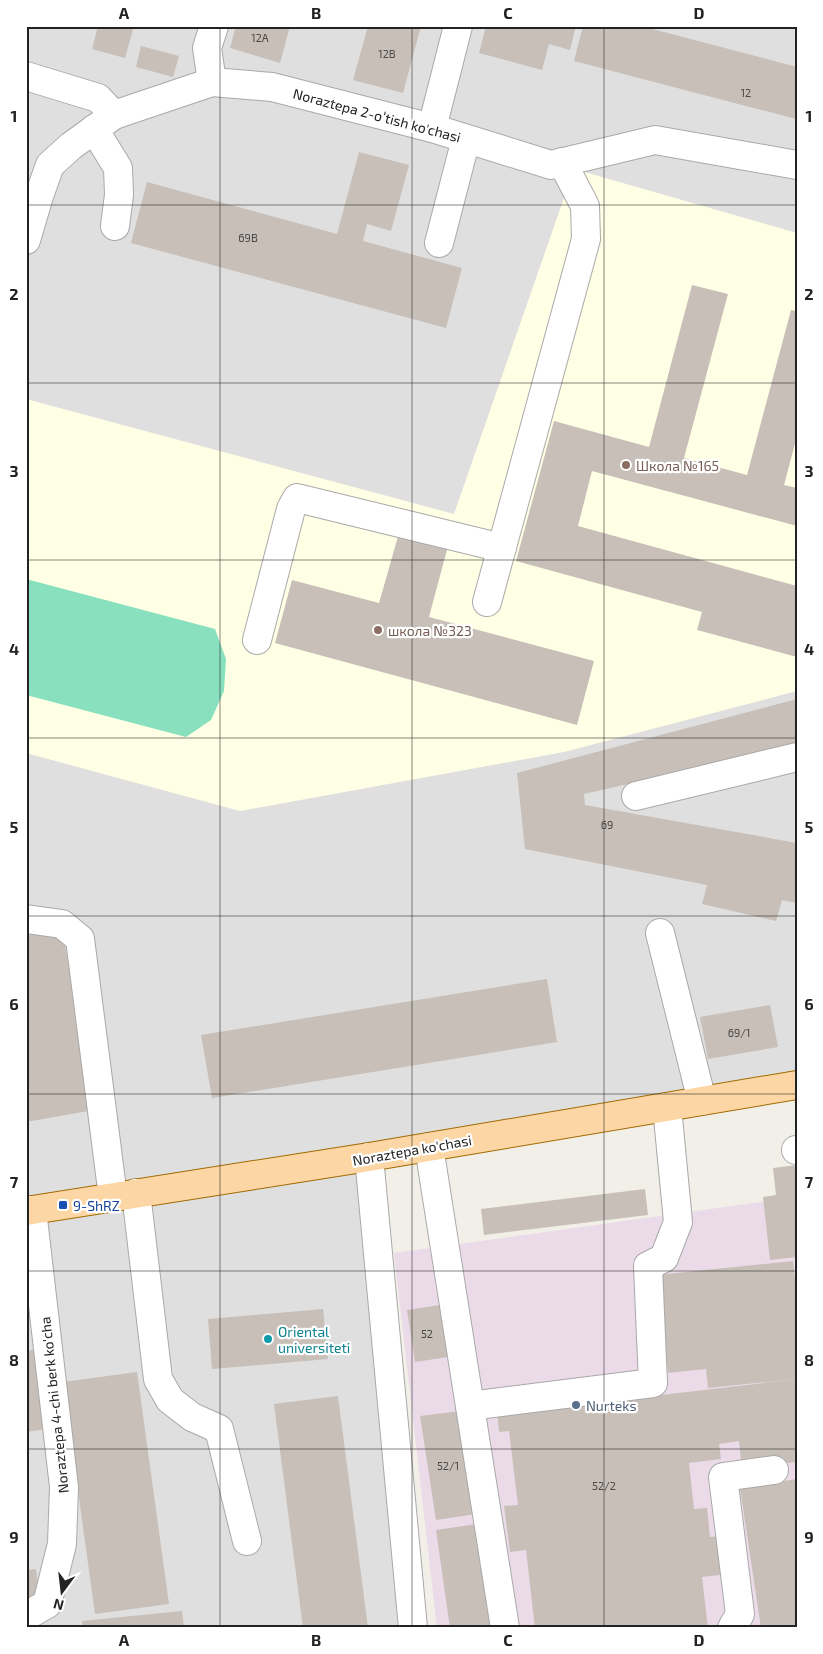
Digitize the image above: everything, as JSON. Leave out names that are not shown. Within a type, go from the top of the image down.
[{"type":"main road","name":"Noraztepa ko'chasi","points":[[29,1211],[369,1157],[797,1085]]},
{"type":"street","points":[[212,82],[207,48],[214,26]]},
{"type":"street","points":[[432,128],[458,26]]},
{"type":"street","points":[[26,76],[98,98],[118,168],[116,226]]},
{"type":"street","name":"Noraztepa 2-oʻtish ko'chasi","points":[[26,240],[50,165],[71,146],[104,122],[212,82],[272,87],[432,128],[551,164],[655,140],[797,165]]},
{"type":"street","points":[[439,244],[466,139]]},
{"type":"street","points":[[487,602],[586,239],[585,206],[562,162]]},
{"type":"street","points":[[257,640],[291,509],[298,498],[502,548]]},
{"type":"street","points":[[636,796],[797,757]]},
{"type":"street","points":[[26,919],[62,924],[80,940],[158,1379],[170,1400],[192,1417],[219,1429],[247,1542]]},
{"type":"street","points":[[660,933],[702,1101]]},
{"type":"street","points":[[470,1406],[653,1383],[648,1266],[664,1258],[678,1222],[667,1107]]},
{"type":"street","points":[[429,1147],[504,1628]]},
{"type":"street","points":[[369,1157],[413,1628]]},
{"type":"street","name":"Noraztepa 4-chi berk ko'cha","points":[[26,1616],[47,1604],[62,1544],[64,1487],[29,1211]]},
{"type":"street","points":[[732,1628],[740,1614],[723,1477],[774,1470]]},
{"type":"shaded area","points":[[26,26],[797,26],[797,1085],[26,1211]]},
{"type":"shaded area","points":[[574,169],[797,233],[797,691],[564,752],[240,811],[26,753],[26,399],[454,514]]},
{"type":"shaded area","points":[[364,1167],[411,1628],[26,1628],[26,1217]]},
{"type":"shaded area","points":[[797,1197],[797,1628],[437,1628],[394,1253]]},
{"type":"green space","points":[[26,579],[215,629],[226,659],[224,691],[211,720],[186,737],[26,695]]},
{"type":"building","points":[[98,26],[134,26],[125,58],[92,49]]},
{"type":"building","points":[[236,26],[290,26],[280,63],[230,48]]},
{"type":"building","points":[[368,26],[421,26],[403,93],[353,80]]},
{"type":"building","points":[[486,26],[576,26],[570,50],[549,44],[542,70],[479,53]]},
{"type":"building","points":[[583,26],[641,26],[797,67],[796,119],[574,61]]},
{"type":"building","points":[[141,46],[179,56],[173,77],[136,67]]},
{"type":"building","points":[[359,152],[409,165],[391,231],[367,224],[363,241],[462,268],[446,328],[131,243],[147,182],[337,234]]},
{"type":"building","name":"Школа №165","points":[[692,285],[728,294],[684,458],[747,475],[791,310],[797,311],[797,436],[784,485],[797,488],[797,526],[592,471],[578,526],[797,586],[797,657],[697,630],[702,612],[516,561],[554,421],[649,447]]},
{"type":"building","name":"школа №323","points":[[399,533],[448,546],[429,617],[594,661],[577,725],[275,643],[292,580],[379,603]]},
{"type":"building","points":[[797,699],[797,745],[584,794],[585,805],[797,843],[797,903],[782,900],[776,921],[702,904],[707,885],[525,849],[517,773]]},
{"type":"building","points":[[62,929],[94,1110],[26,1122],[26,935]]},
{"type":"building","points":[[547,979],[557,1042],[212,1098],[201,1035]]},
{"type":"building","points":[[770,1005],[778,1047],[708,1059],[700,1017]]},
{"type":"building","points":[[797,1165],[797,1257],[770,1260],[763,1197],[776,1195],[773,1168]]},
{"type":"building","points":[[645,1189],[648,1215],[484,1235],[481,1209]]},
{"type":"building","points":[[793,1261],[797,1295],[797,1379],[708,1388],[706,1369],[668,1373],[657,1275]]},
{"type":"building","points":[[440,1305],[448,1357],[415,1362],[407,1310]]},
{"type":"building","name":"Oriental universiteti","points":[[323,1309],[328,1359],[212,1369],[208,1319]]},
{"type":"building","points":[[42,1348],[54,1428],[26,1432],[26,1351]]},
{"type":"building","points":[[137,1372],[169,1604],[95,1614],[63,1382]]},
{"type":"building","points":[[797,1379],[797,1462],[779,1464],[778,1457],[741,1461],[739,1441],[719,1444],[721,1459],[689,1463],[694,1509],[707,1508],[710,1537],[722,1536],[727,1574],[702,1577],[708,1628],[535,1628],[526,1550],[510,1552],[504,1506],[518,1505],[509,1431],[499,1432],[497,1412],[576,1405]]},
{"type":"building","points":[[338,1396],[368,1628],[303,1628],[274,1404]]},
{"type":"building","points":[[461,1411],[476,1514],[436,1520],[420,1416]]},
{"type":"building","points":[[797,1479],[797,1628],[761,1628],[740,1488]]},
{"type":"building","points":[[477,1524],[493,1628],[450,1628],[436,1530]]},
{"type":"building","points":[[36,1569],[40,1600],[26,1601],[26,1570]]},
{"type":"building","points":[[182,1611],[184,1628],[83,1628],[82,1621]]},
{"type":"place","name":"Школа №165","points":[[626,465]]},
{"type":"place","name":"школа №323","points":[[378,630]]},
{"type":"place","name":"9-ShRZ","points":[[63,1205]]},
{"type":"place","name":"Oriental universiteti","points":[[268,1339]]},
{"type":"place","name":"Nurteks","points":[[576,1405]]}]
